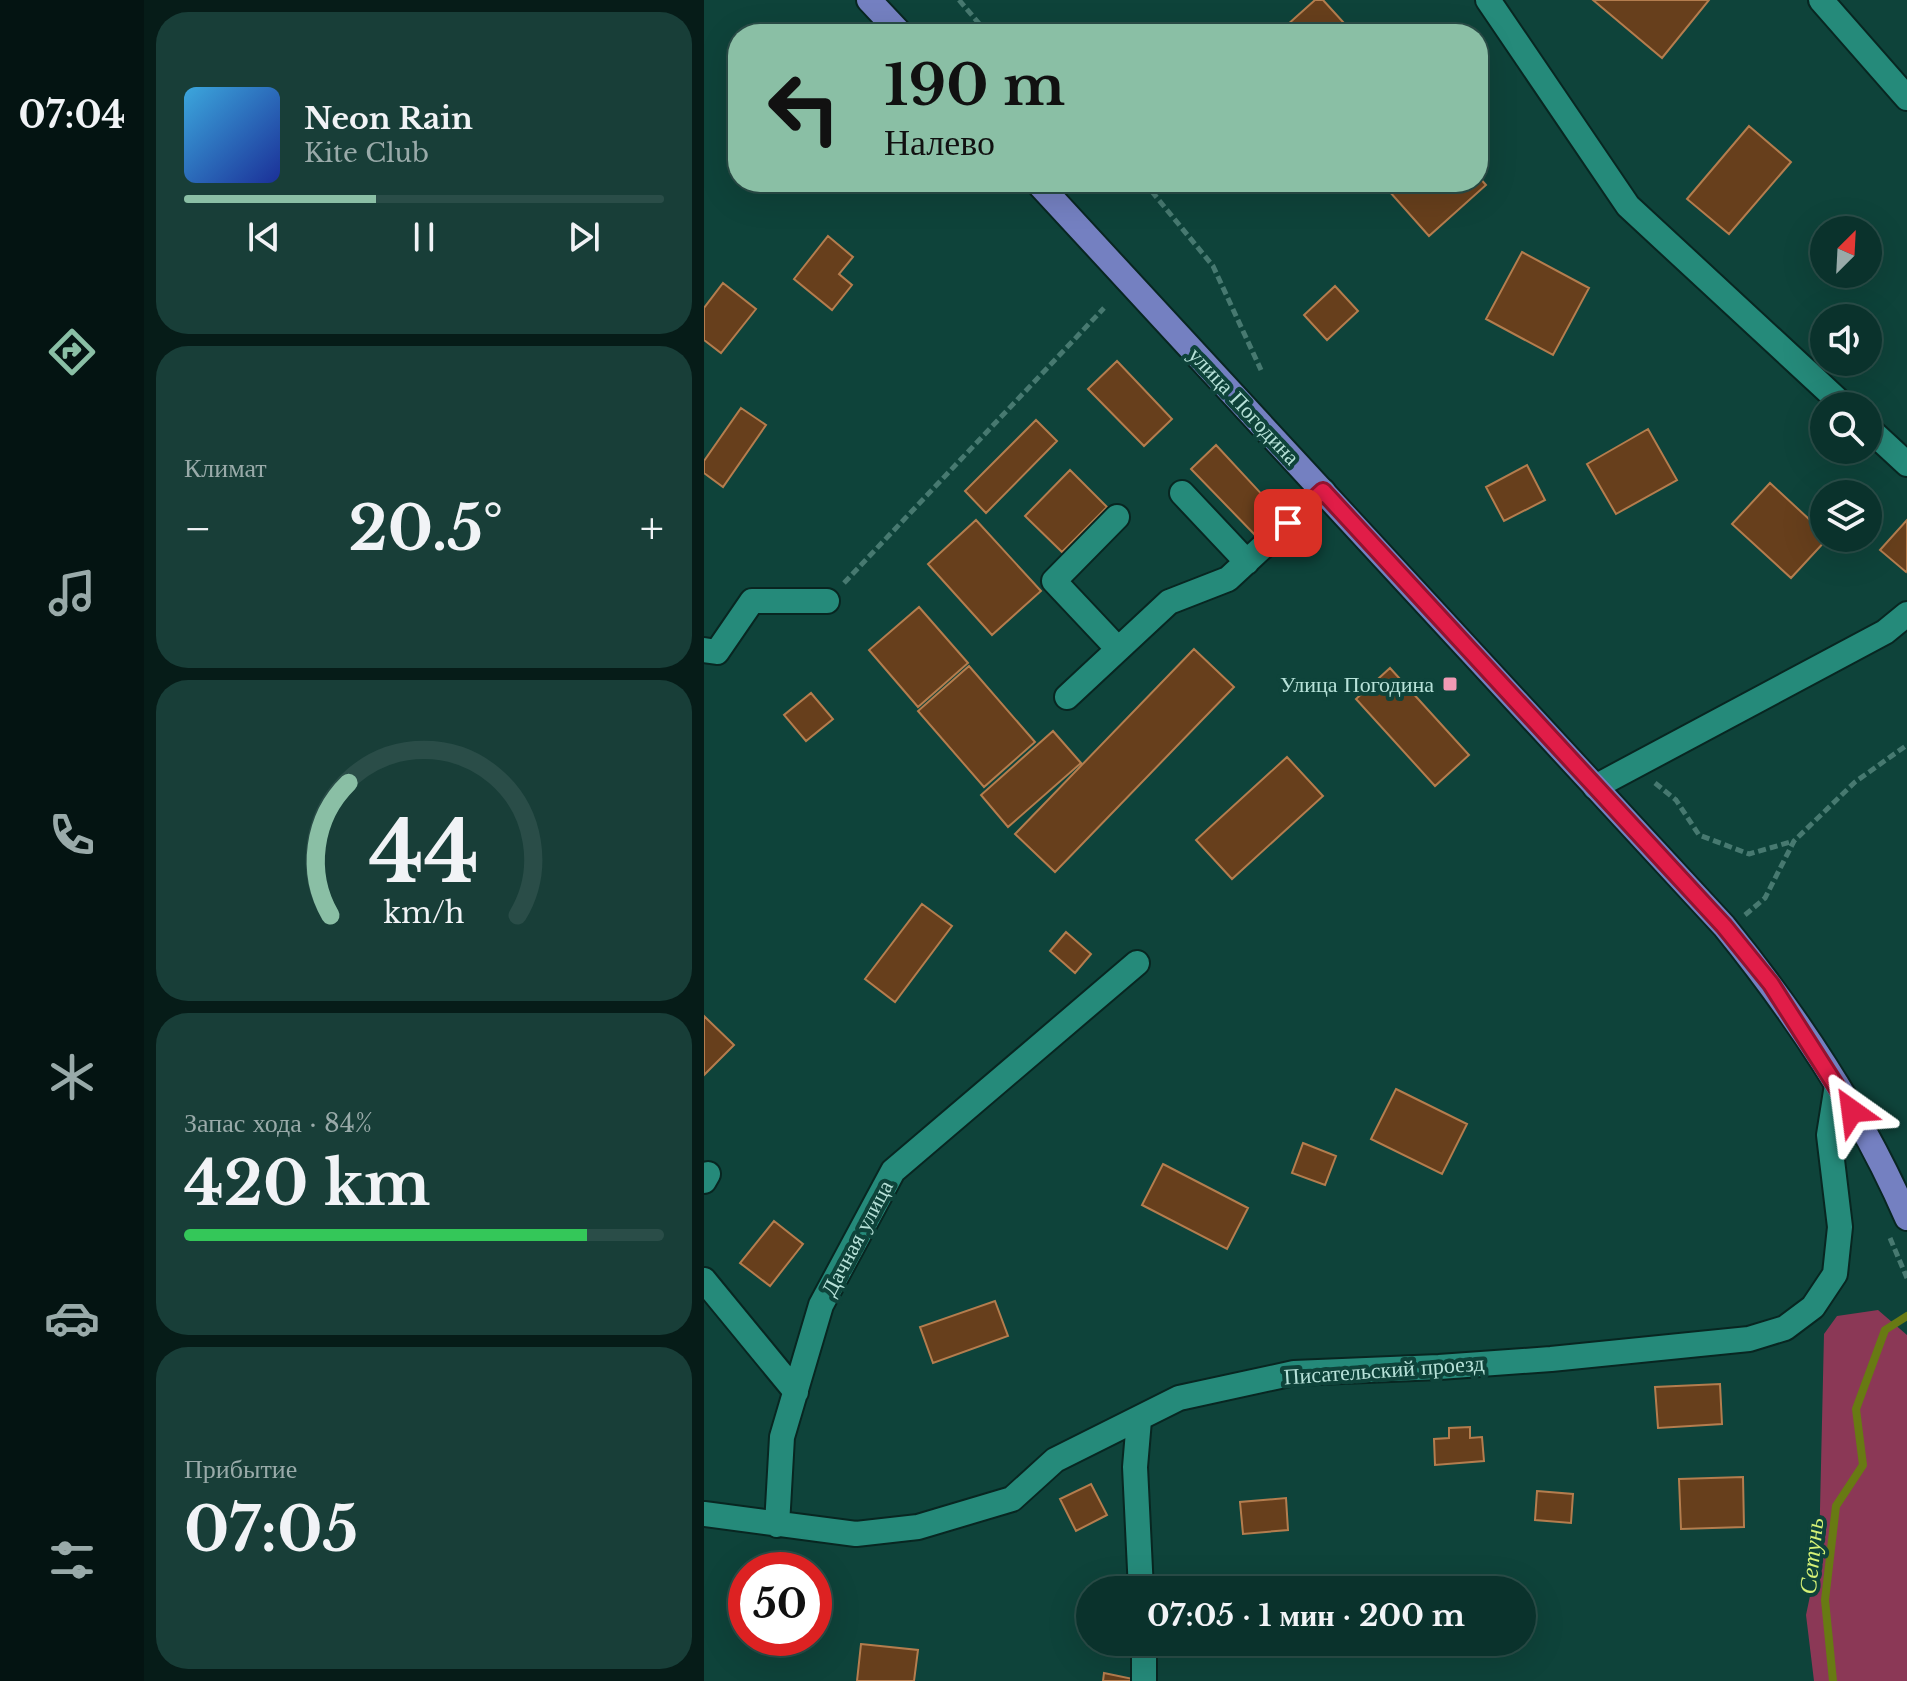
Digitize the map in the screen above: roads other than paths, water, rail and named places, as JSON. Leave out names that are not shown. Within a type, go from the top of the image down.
[{"type":"main road","points":[[869,0],[892,24]]},
{"type":"main road","name":"улица Погодина","points":[[1046,192],[1724,926],[1771,984],[1837,1085],[1907,1218]]},
{"type":"street","points":[[1488,0],[1628,206],[1829,392]]},
{"type":"street","points":[[1821,0],[1907,98]]},
{"type":"street","points":[[1882,441],[1907,464]]},
{"type":"street","points":[[1067,697],[1169,602],[1228,579],[1323,491]]},
{"type":"street","points":[[1182,493],[1247,562]]},
{"type":"street","points":[[1117,517],[1054,581],[1118,649]]},
{"type":"street","points":[[704,650],[717,652],[752,601],[827,601]]},
{"type":"street","points":[[1595,787],[1885,632],[1907,614]]},
{"type":"street","name":"Дачная улица","points":[[777,1525],[782,1437],[821,1305],[893,1171],[1137,963]]},
{"type":"street","name":"Писательский проезд","points":[[704,1514],[856,1534],[918,1527],[1012,1499],[1055,1460],[1179,1398],[1294,1373],[1551,1359],[1749,1339],[1785,1328],[1813,1307],[1835,1274],[1840,1227],[1829,1135],[1837,1085]]},
{"type":"street","points":[[704,1280],[796,1392]]},
{"type":"street","points":[[1139,1420],[1135,1467],[1140,1576]]},
{"type":"street","points":[[1144,1656],[1144,1681]]},
{"type":"waterway","name":"Сетунь","points":[[1833,1681],[1825,1600],[1836,1506],[1863,1465],[1856,1409],[1885,1330],[1907,1316]]},
{"type":"place","name":"Улица Погодина","points":[[1450,684]]}]
